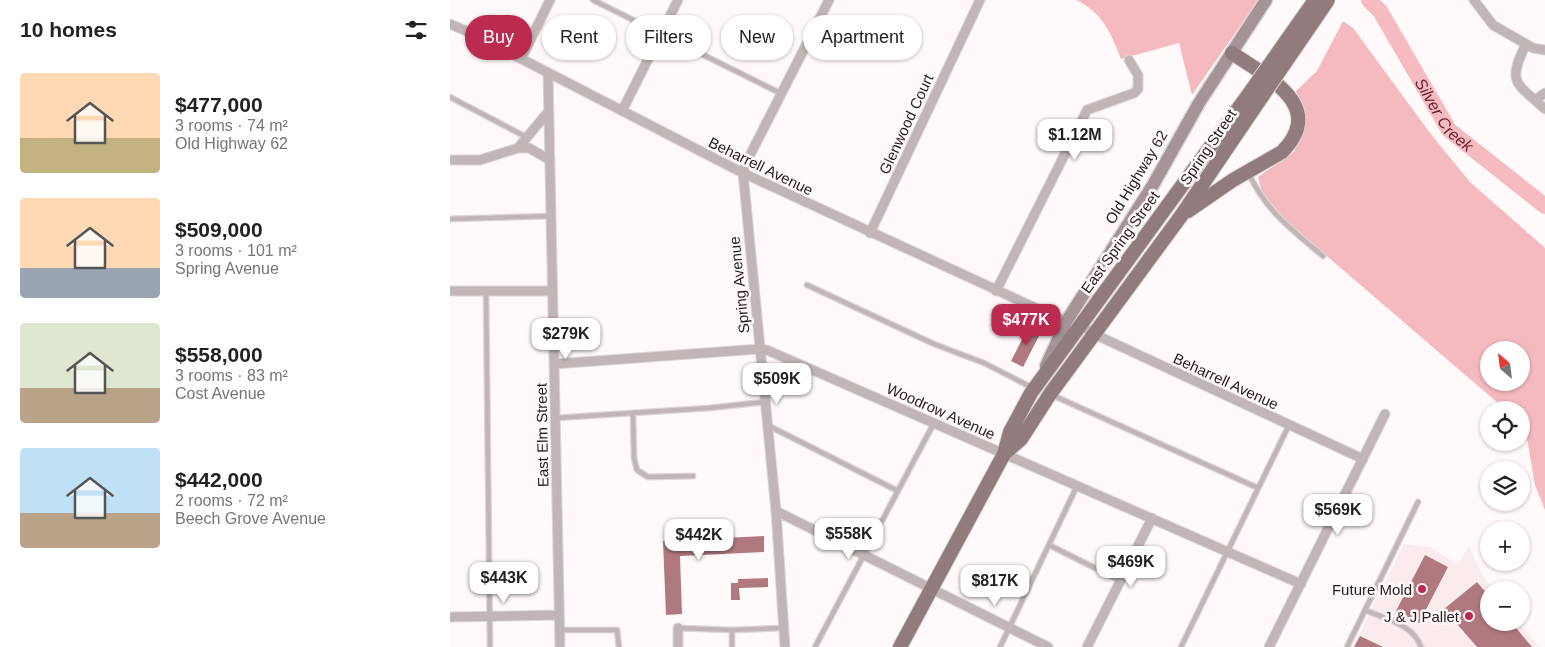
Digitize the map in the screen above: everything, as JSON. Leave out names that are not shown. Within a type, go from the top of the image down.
[{"type":"main road","name":"East Spring Street","points":[[900,647],[1004,454],[1010,432],[1073,323],[1257,93],[1315,0]]},
{"type":"main road","name":"Spring Street","points":[[1004,454],[1021,439],[1050,394],[1181,216],[1257,93],[1328,0]]},
{"type":"main road","points":[[1181,216],[1210,195],[1275,156],[1288,146],[1296,130],[1297,113],[1286,90],[1232,54]]},
{"type":"street","points":[[532,37],[550,0]]},
{"type":"street","points":[[670,15],[678,0]]},
{"type":"street","points":[[743,173],[828,0]]},
{"type":"street","name":"Glenwood Court","points":[[870,233],[980,0]]},
{"type":"street","name":"Old Highway 62","points":[[1073,323],[1199,103],[1266,0]]},
{"type":"street","points":[[1474,0],[1493,25],[1533,48],[1545,50]]},
{"type":"street","name":"Beharrell Avenue","points":[[450,24],[465,30]]},
{"type":"street","points":[[1526,44],[1515,66],[1514,75],[1519,86],[1545,109]]},
{"type":"street","name":"Beharrell Avenue","points":[[523,60],[743,173],[996,291],[1073,323],[1363,459]]},
{"type":"street","points":[[622,112],[648,60]]},
{"type":"street","points":[[996,291],[1088,110],[1134,93],[1138,89],[1138,75],[1129,60]]},
{"type":"street","name":"East Elm Street","points":[[548,73],[560,647]]},
{"type":"street","points":[[1535,100],[1545,93]]},
{"type":"street","points":[[518,148],[548,112]]},
{"type":"street","points":[[450,160],[480,160],[518,148],[529,148],[550,160]]},
{"type":"street","name":"Spring Avenue","points":[[743,173],[776,511],[785,647]]},
{"type":"street","points":[[450,291],[552,291]]},
{"type":"street","name":"Woodrow Avenue","points":[[554,364],[759,348],[1301,584]]},
{"type":"street","points":[[1269,647],[1385,414]]},
{"type":"street","points":[[776,511],[1048,647]]},
{"type":"street","points":[[1088,647],[1152,518]]},
{"type":"street","points":[[450,617],[559,615]]},
{"type":"street","points":[[678,628],[678,647]]},
{"type":"lane","points":[[593,0],[626,17]]},
{"type":"lane","points":[[711,60],[782,94]]},
{"type":"lane","points":[[450,97],[527,137]]},
{"type":"lane","points":[[1248,172],[1261,197],[1277,217],[1323,256]]},
{"type":"lane","points":[[450,220],[551,216]]},
{"type":"lane","points":[[806,285],[1034,388]]},
{"type":"lane","points":[[486,291],[490,647]]},
{"type":"lane","points":[[1050,394],[1258,488]]},
{"type":"lane","points":[[555,418],[633,414],[765,402]]},
{"type":"lane","points":[[633,414],[634,458],[637,470],[648,477],[693,476]]},
{"type":"lane","points":[[815,647],[934,423]]},
{"type":"lane","points":[[768,425],[898,491]]},
{"type":"lane","points":[[1181,647],[1289,425]]},
{"type":"lane","points":[[1000,647],[1077,486]]},
{"type":"lane","points":[[1347,647],[1418,502]]},
{"type":"lane","points":[[1049,545],[1121,581]]},
{"type":"lane","points":[[1365,610],[1410,630],[1415,634],[1421,647]]},
{"type":"lane","points":[[678,628],[732,630],[784,628]]},
{"type":"lane","points":[[560,630],[617,630],[619,647]]},
{"type":"lane","points":[[732,630],[732,647]]},
{"type":"shaded area","points":[[1076,0],[1258,0],[1192,95],[1179,43],[1121,59],[1109,32],[1099,17]]},
{"type":"shaded area","points":[[1343,21],[1353,28],[1430,133],[1470,182],[1545,248],[1545,510],[1535,485],[1529,451],[1530,401],[1496,401],[1484,391],[1530,391],[1530,341],[1480,341],[1480,388],[1286,221],[1262,192],[1258,177],[1294,152],[1305,120],[1296,91],[1317,71]]},
{"type":"shaded area","points":[[1404,544],[1430,547],[1458,564],[1469,546],[1480,571],[1487,581],[1480,581],[1480,631],[1526,631],[1539,647],[1353,647]]},
{"type":"building","points":[[1029,326],[1041,332],[1023,367],[1011,361]]},
{"type":"building","points":[[764,536],[764,552],[680,556],[682,614],[666,615],[663,541]]},
{"type":"building","name":"Future Mold","points":[[1425,555],[1448,567],[1419,623],[1396,611]]},
{"type":"building","points":[[768,578],[768,587],[739,588],[740,600],[731,600],[731,583],[738,583],[738,579]]},
{"type":"building","name":"J & J Pallet","points":[[1477,582],[1480,586],[1480,631],[1519,631],[1532,647],[1477,647],[1444,609]]},
{"type":"building","points":[[1360,636],[1383,647],[1354,647]]},
{"type":"waterway","name":"Silver Creek","points":[[1369,0],[1380,11],[1449,130],[1545,206]]},
{"type":"place","name":"Future Mold","points":[[1422,589]]},
{"type":"place","name":"J & J Pallet","points":[[1469,616]]}]
